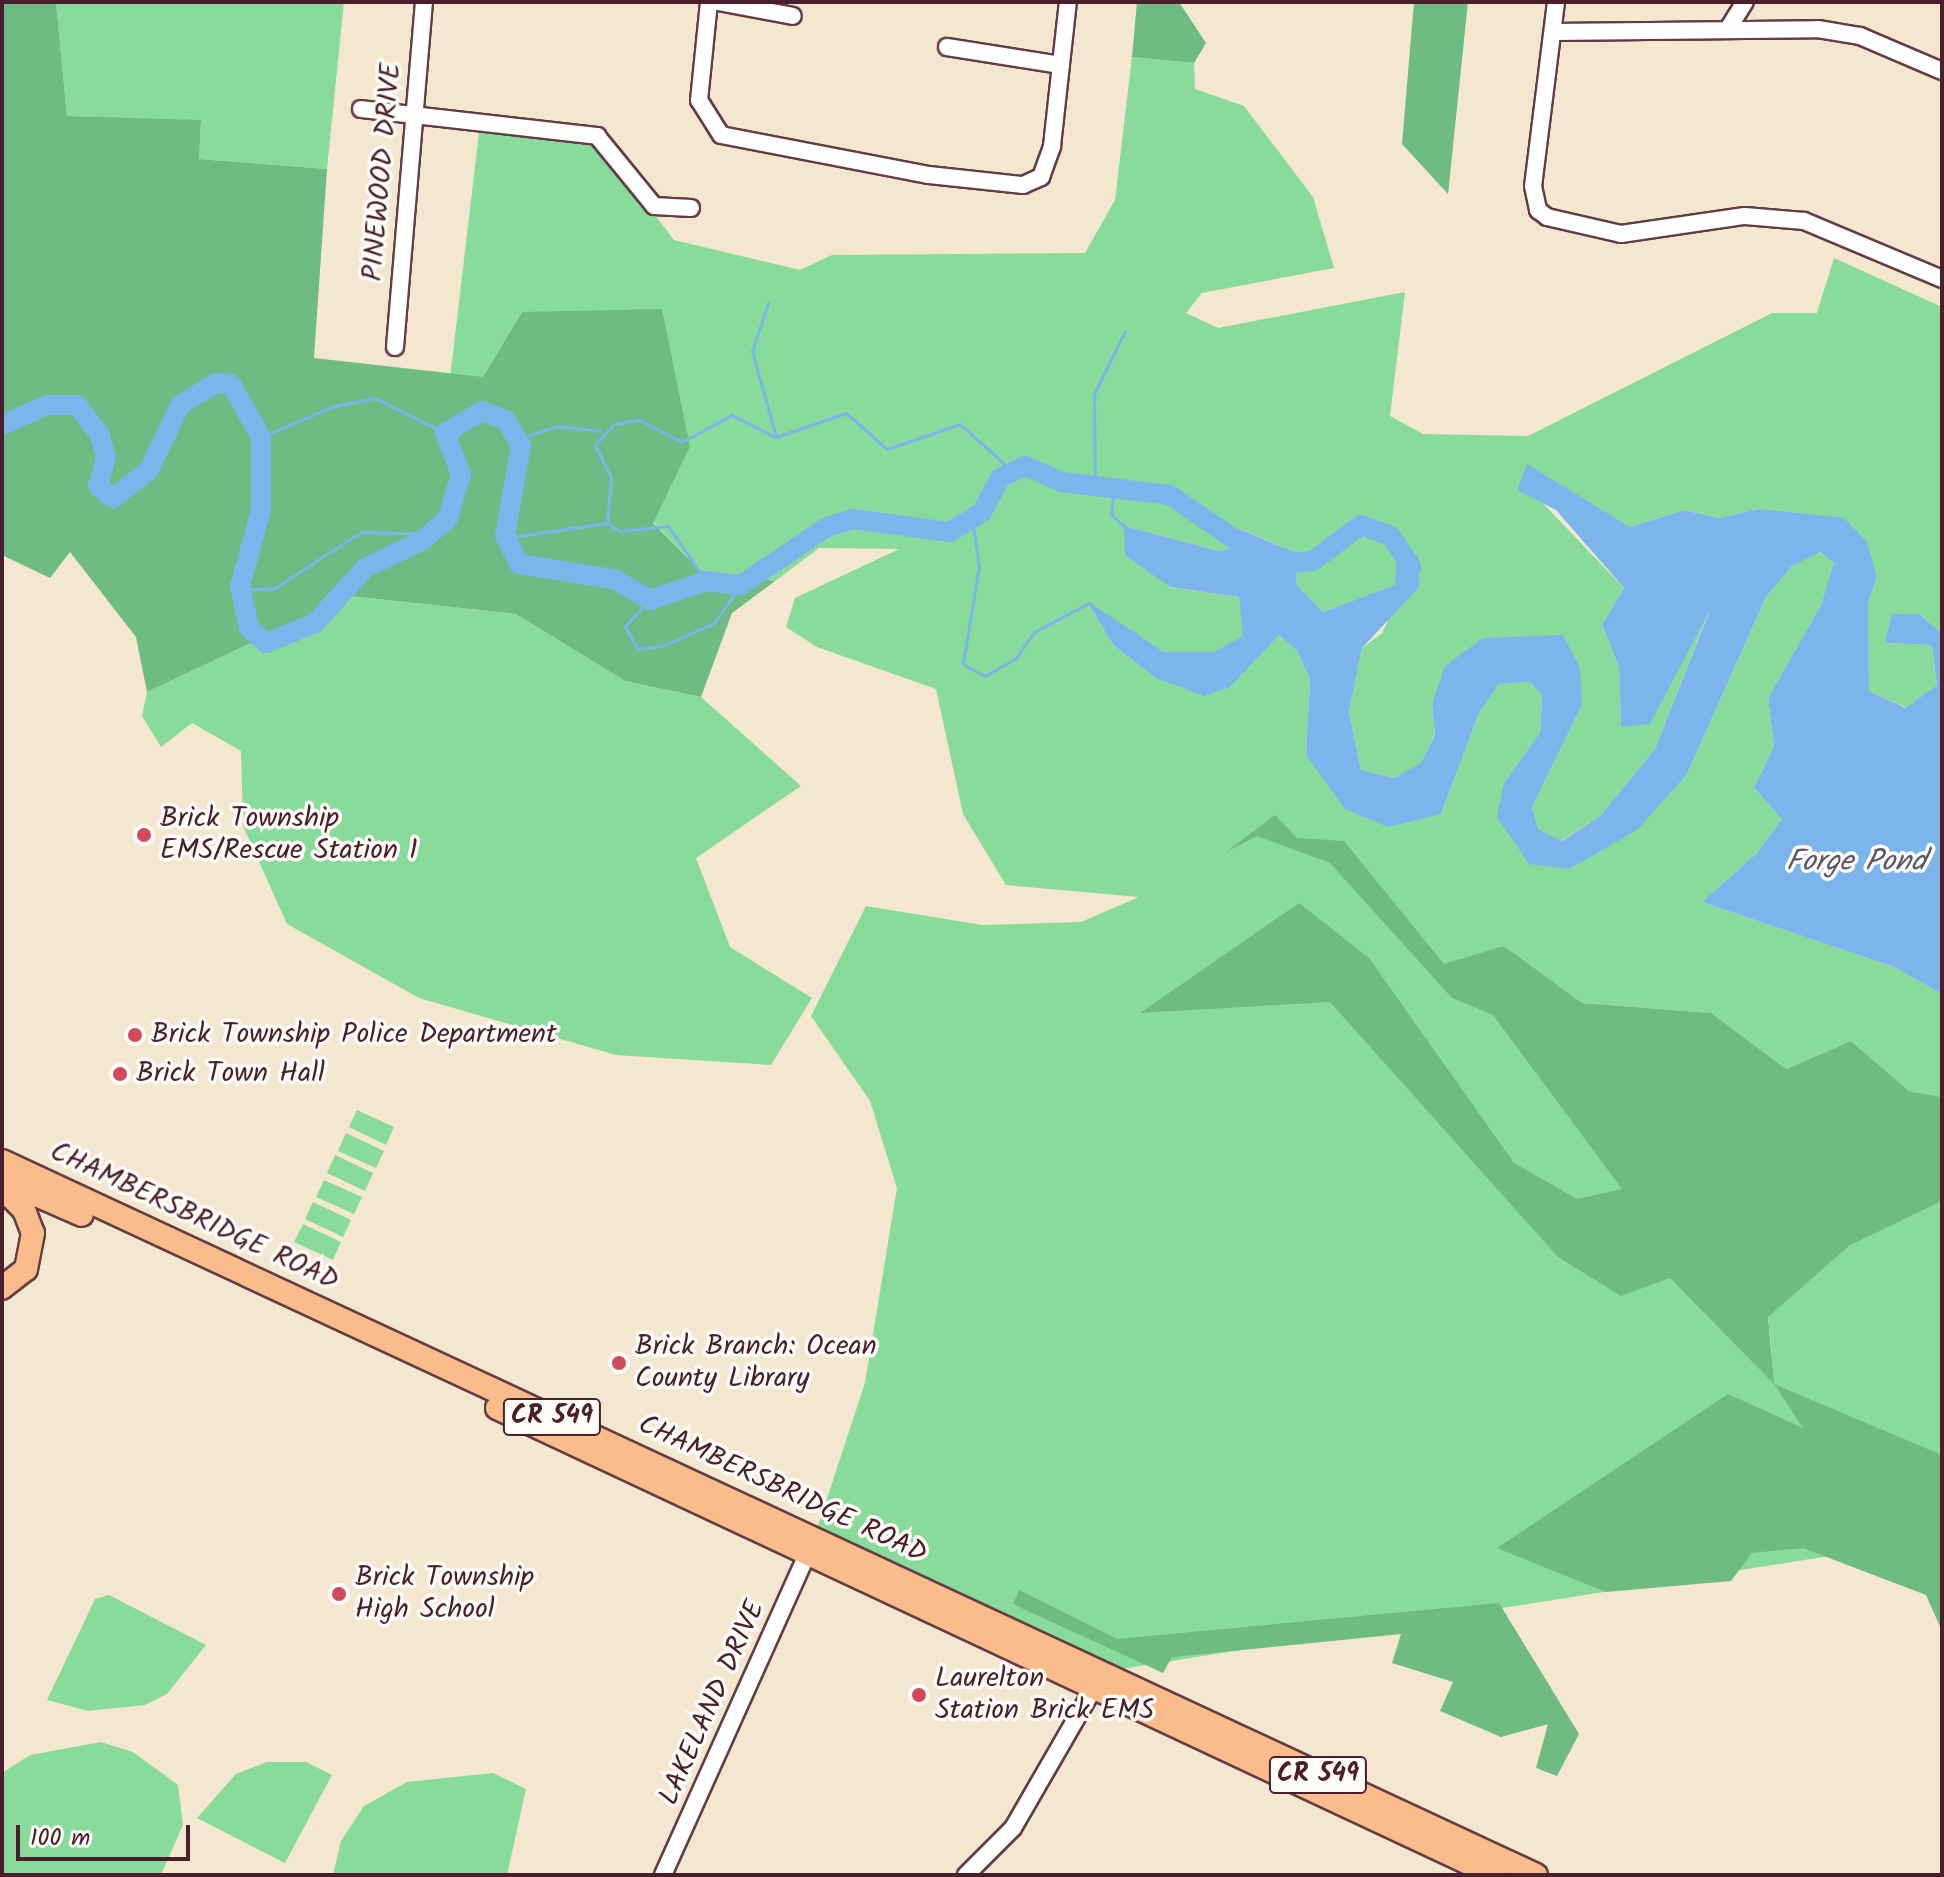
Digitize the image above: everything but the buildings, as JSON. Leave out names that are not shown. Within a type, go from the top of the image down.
[{"type":"main road","name":"CHAMBERSBRIDGE ROAD","points":[[2,1161],[1098,1680],[1494,1875]]},
{"type":"main road","name":"CHAMBERSBRIDGE ROAD","points":[[2,1180],[808,1552],[1536,1875]]},
{"type":"main road","points":[[2,1188],[24,1210],[33,1233],[26,1269],[2,1288]]},
{"type":"street","name":"PINEWOOD DRIVE","points":[[395,347],[424,2]]},
{"type":"street","points":[[709,2],[699,100],[715,131],[929,175],[1023,185],[1041,177],[1052,146],[1068,2]]},
{"type":"street","points":[[718,2],[793,16]]},
{"type":"street","points":[[1556,2],[1533,186],[1538,210],[1547,217],[1634,234],[1775,217],[1833,229],[1940,273]]},
{"type":"street","points":[[1724,2],[1742,7],[1728,29]]},
{"type":"street","points":[[1553,32],[1728,29],[1860,36],[1942,71]]},
{"type":"street","points":[[947,47],[1061,65]]},
{"type":"street","points":[[361,109],[597,136],[654,206],[691,208]]},
{"type":"street","name":"LAKELAND DRIVE","points":[[663,1875],[808,1552]]},
{"type":"street","points":[[966,1875],[1013,1828],[1098,1680]]},
{"type":"green space","points":[[2,2],[56,2],[67,116],[201,120],[199,159],[327,169],[314,358],[483,377],[522,312],[662,309],[690,447],[653,523],[700,570],[775,581],[732,613],[701,697],[625,681],[516,614],[350,596],[147,692],[136,637],[70,552],[50,578],[2,555]]},
{"type":"green space","points":[[56,2],[344,2],[327,169],[199,159],[201,121],[67,116]]},
{"type":"green space","points":[[1137,2],[1179,2],[1206,43],[1194,63],[1132,57]]},
{"type":"green space","points":[[1414,2],[1468,2],[1448,194],[1402,144]]},
{"type":"green space","points":[[1132,57],[1194,63],[1195,89],[1244,106],[1313,197],[1334,268],[1202,293],[1186,313],[1218,328],[1405,292],[1390,416],[1423,434],[1528,436],[1772,313],[1817,313],[1834,258],[1942,307],[1942,633],[1919,614],[1885,643],[1932,645],[1937,685],[1907,708],[1869,691],[1868,602],[1877,577],[1758,509],[1719,518],[1684,510],[1630,527],[1527,465],[1534,494],[1624,588],[1602,625],[1619,667],[1621,726],[1712,604],[1655,749],[1600,816],[1561,841],[1538,830],[1532,807],[1582,705],[1563,635],[1432,704],[1435,734],[1421,764],[1394,778],[1361,770],[1349,710],[1362,648],[1382,633],[1418,555],[1399,544],[1396,585],[1323,612],[1297,585],[1294,552],[1241,529],[1235,548],[1219,551],[1124,526],[1169,587],[1239,597],[1244,636],[1215,652],[1164,652],[1088,603],[1113,645],[1156,678],[1230,687],[1278,634],[1297,651],[1310,679],[1306,756],[1441,814],[1479,713],[1499,684],[1530,682],[1542,695],[1540,734],[1504,783],[1529,864],[1687,774],[1766,597],[1792,566],[1821,552],[1835,563],[1821,605],[1768,698],[1774,746],[1754,788],[1782,819],[1757,853],[1702,902],[1894,967],[1942,994],[1942,1097],[1909,1091],[1851,1041],[1786,1069],[1711,1013],[1582,1003],[1504,946],[1772,1355],[1768,1316],[1849,1246],[1942,1201],[1942,1538],[1102,1672],[814,1538],[865,1383],[897,1188],[870,1101],[811,1016],[866,906],[982,925],[1081,922],[1139,897],[1006,885],[963,814],[936,689],[817,647],[786,627],[795,598],[899,549],[819,548],[775,581],[700,570],[653,522],[690,447],[522,312],[483,377],[450,378],[479,133],[585,137],[612,159],[674,240],[800,270],[832,255],[1085,253],[1115,200]]},
{"type":"green space","points":[[350,596],[516,614],[625,681],[701,697],[801,786],[696,858],[730,947],[812,998],[771,1065],[616,1055],[419,998],[287,924],[243,826],[241,751],[192,723],[161,747],[142,716],[147,692]]},
{"type":"green space","points":[[1275,815],[1297,838],[1344,841],[1444,964],[1504,946],[1582,1003],[1711,1013],[1786,1069],[1851,1041],[1909,1091],[1942,1097],[1942,1201],[1849,1246],[1768,1317],[1774,1384],[1670,1278],[1621,1296],[1558,1257],[1330,1002],[1140,1013],[1299,903],[1369,958],[1514,1163],[1577,1199],[1622,1189],[1493,1015],[1452,998],[1330,863],[1257,836],[1226,852]]},
{"type":"green space","points":[[357,1110],[394,1127],[386,1145],[349,1127]]},
{"type":"green space","points":[[346,1133],[384,1151],[376,1168],[338,1151]]},
{"type":"green space","points":[[335,1155],[373,1173],[365,1191],[327,1173]]},
{"type":"green space","points":[[324,1180],[362,1197],[354,1214],[316,1197]]},
{"type":"green space","points":[[313,1202],[351,1220],[343,1237],[305,1219]]},
{"type":"green space","points":[[303,1224],[341,1242],[333,1260],[294,1242]]},
{"type":"green space","points":[[1774,1384],[1942,1455],[1942,1631],[1926,1595],[1803,1548],[1752,1553],[1731,1581],[1606,1592],[1497,1548],[1728,1394],[1803,1428]]},
{"type":"green space","points":[[1019,1590],[1117,1639],[1499,1603],[1579,1734],[1557,1776],[1536,1768],[1548,1724],[1501,1737],[1440,1711],[1453,1682],[1392,1663],[1401,1634],[1172,1657],[1163,1673],[1013,1604]]},
{"type":"green space","points":[[109,1595],[206,1645],[167,1694],[145,1705],[88,1711],[47,1700],[95,1599]]},
{"type":"green space","points":[[101,1742],[133,1752],[178,1785],[183,1825],[161,1875],[2,1875],[2,1773],[30,1755]]},
{"type":"green space","points":[[267,1762],[306,1762],[332,1775],[285,1863],[197,1818],[236,1774]]},
{"type":"green space","points":[[493,1773],[526,1789],[507,1875],[333,1875],[341,1841],[364,1806],[407,1782]]},
{"type":"water","name":"Forge Pond","points":[[1527,464],[1630,527],[1684,510],[1719,518],[1758,509],[1844,518],[1867,542],[1877,577],[1868,602],[1869,691],[1906,708],[1937,685],[1932,645],[1885,643],[1892,614],[1919,614],[1942,633],[1942,994],[1894,967],[1702,902],[1757,853],[1782,819],[1754,788],[1774,746],[1768,698],[1821,605],[1834,563],[1821,552],[1792,566],[1766,597],[1687,774],[1637,830],[1569,869],[1529,864],[1497,817],[1504,783],[1540,733],[1542,695],[1530,682],[1499,684],[1479,713],[1441,814],[1388,827],[1345,809],[1306,755],[1310,679],[1297,651],[1279,635],[1230,687],[1204,696],[1156,678],[1113,645],[1087,601],[1164,652],[1214,652],[1243,636],[1239,597],[1170,587],[1125,555],[1124,526],[1219,551],[1234,548],[1240,529],[1294,552],[1297,585],[1323,612],[1395,585],[1398,544],[1418,555],[1419,587],[1362,648],[1349,711],[1361,770],[1394,778],[1421,763],[1435,735],[1432,704],[1445,666],[1483,638],[1563,635],[1580,668],[1582,705],[1532,807],[1538,829],[1562,841],[1600,816],[1655,749],[1710,610],[1650,724],[1621,727],[1619,667],[1602,625],[1624,588],[1556,510],[1517,490]]},
{"type":"waterway","points":[[768,303],[752,351],[776,437],[846,413],[887,449],[960,424],[1011,470]]},
{"type":"waterway","points":[[1095,489],[1094,394],[1125,331]]},
{"type":"waterway","points":[[2,425],[47,405],[77,405],[100,435],[106,457],[98,486],[113,498],[149,470],[180,405],[216,383],[231,384],[261,437],[261,510],[240,586],[249,628],[266,643],[315,623],[365,568],[423,540],[448,518],[461,474],[445,433],[482,411],[506,420],[521,446],[505,536],[519,564],[614,579],[650,600],[706,581],[741,585],[825,528],[852,519],[950,532],[982,512],[1000,478],[1025,466],[1062,482],[1170,495],[1272,565],[1313,561],[1361,525],[1391,536],[1411,567]]},
{"type":"waterway","points":[[261,437],[334,406],[375,398],[445,433]]},
{"type":"waterway","points":[[607,523],[611,478],[595,445],[614,424],[639,420],[682,442],[732,415],[775,437]]},
{"type":"waterway","points":[[519,439],[556,426],[600,431]]},
{"type":"waterway","points":[[1114,489],[1111,514],[1125,527]]},
{"type":"waterway","points":[[972,519],[979,566],[963,664],[985,676],[1016,658],[1034,632],[1089,603]]},
{"type":"waterway","points":[[505,538],[607,523],[619,531],[668,526],[706,581]]},
{"type":"waterway","points":[[240,590],[275,588],[361,532],[432,534]]},
{"type":"waterway","points":[[650,600],[625,626],[638,649],[665,645],[714,623],[741,585]]},
{"type":"place","name":"Brick Township EMS/Rescue Station 1","points":[[144,835]]},
{"type":"place","name":"Brick Township Police Department","points":[[135,1035]]},
{"type":"place","name":"Brick Town Hall","points":[[120,1074]]},
{"type":"place","name":"Brick Branch: Ocean County Library","points":[[619,1363]]},
{"type":"place","name":"Brick Township High School","points":[[339,1594]]},
{"type":"place","name":"Laurelton Station Brick EMS","points":[[919,1695]]}]
